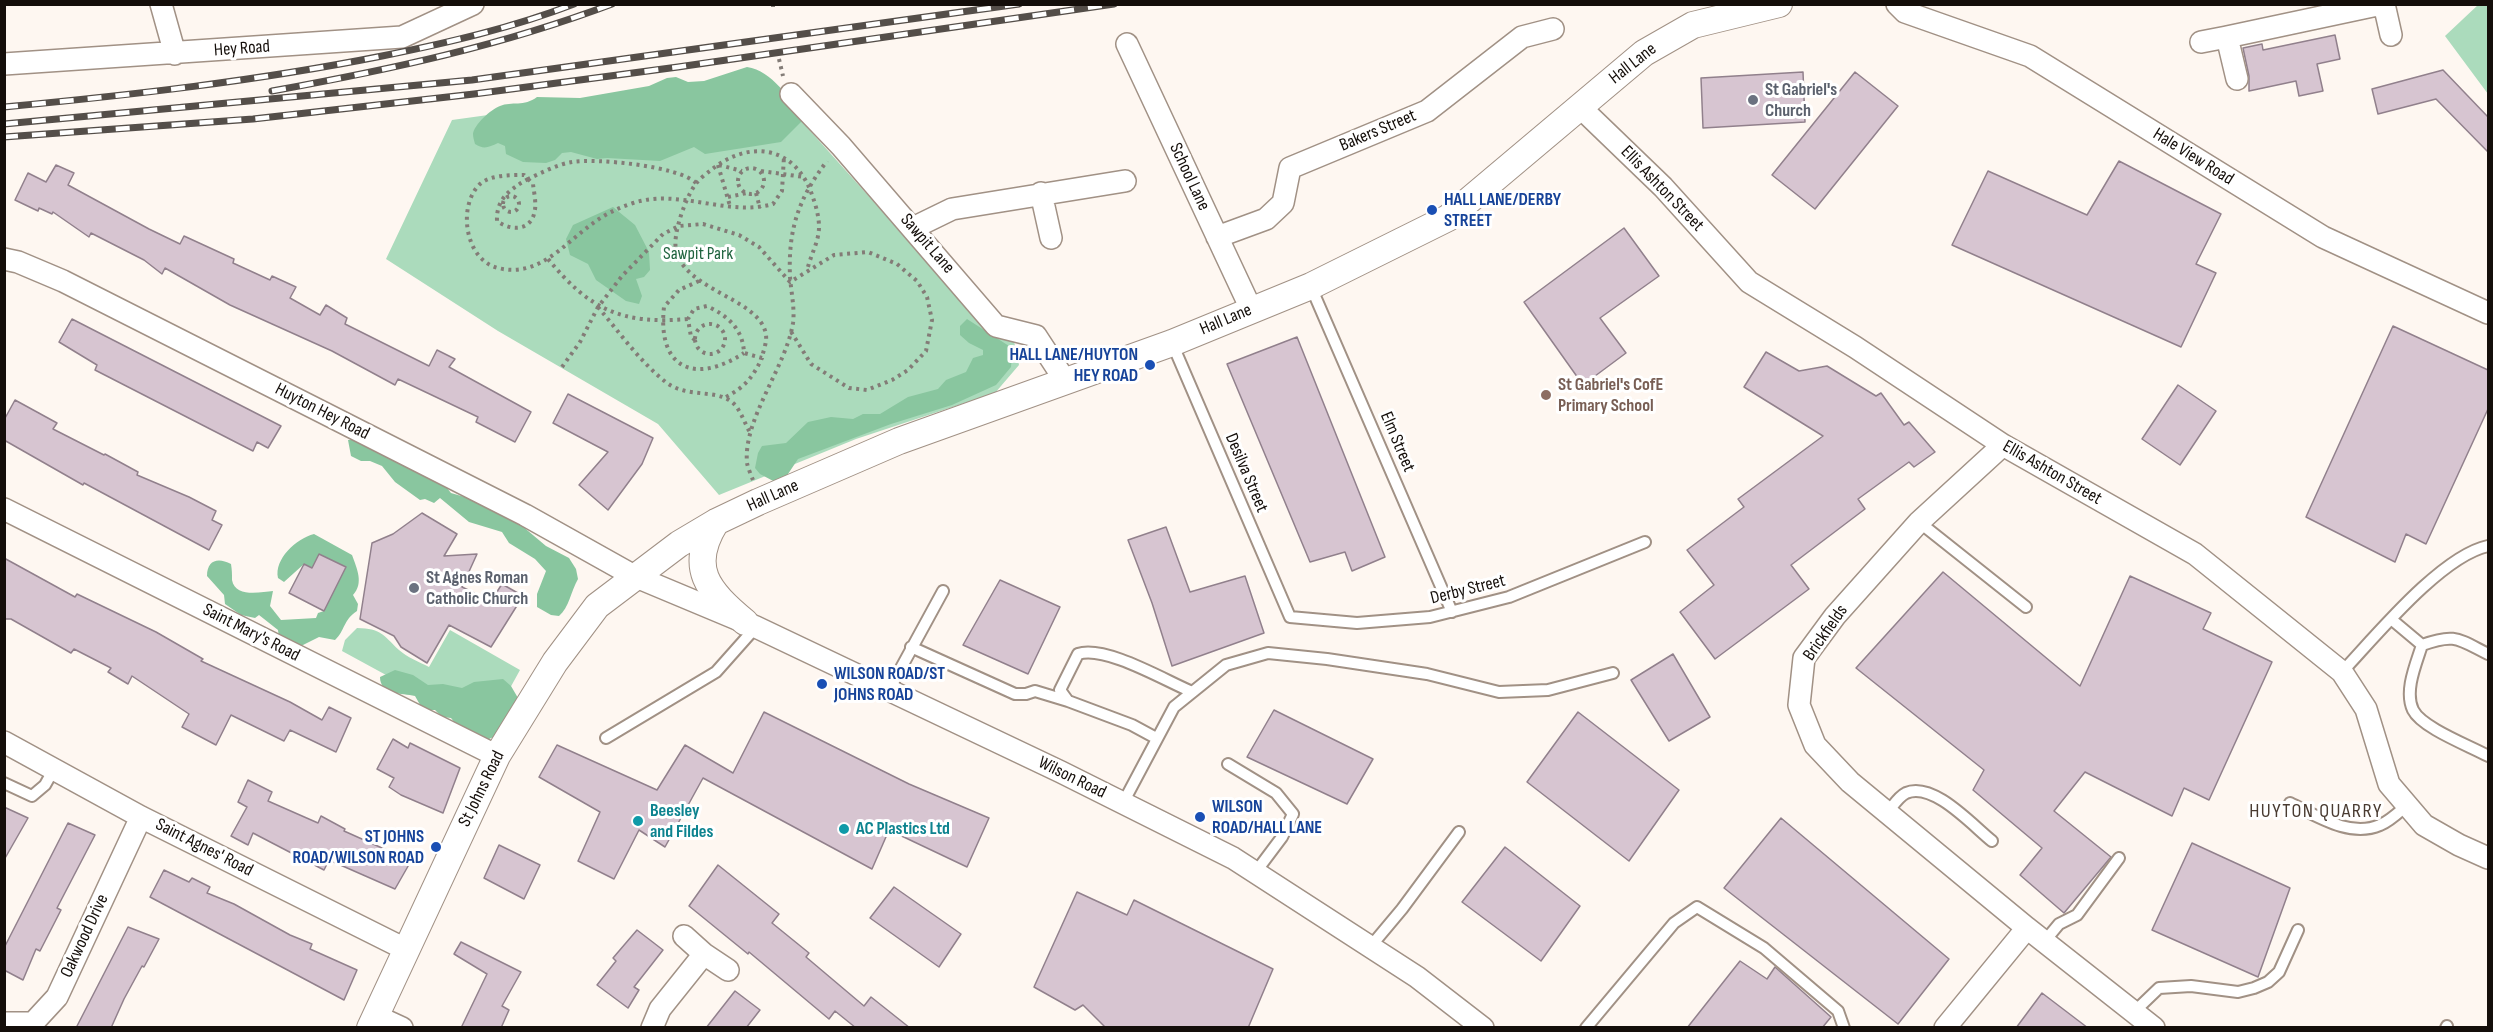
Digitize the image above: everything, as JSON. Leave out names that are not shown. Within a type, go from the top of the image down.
[{"type":"street","points":[[161,4],[175,54]]},
{"type":"street","name":"Hey Road","points":[[4,64],[402,38],[473,4]]},
{"type":"street","name":"Hall Lane","points":[[634,576],[679,544],[716,522],[758,502],[899,441],[1172,343],[1311,286],[1448,218],[1644,53],[1693,25],[1779,4]]},
{"type":"street","name":"Hale View Road","points":[[1897,4],[1905,12],[2030,56],[2324,237],[2488,313]]},
{"type":"street","points":[[2201,42],[2383,4],[2391,35]]},
{"type":"street","name":"Bakers Street","points":[[1217,237],[1266,219],[1283,203],[1290,168],[1427,111],[1522,37],[1553,29]]},
{"type":"street","points":[[2227,37],[2237,79]]},
{"type":"street","name":"School Lane","points":[[1127,44],[1251,309]]},
{"type":"street","name":"Sawpit Lane","points":[[791,94],[842,146],[996,326],[1036,336],[1066,382]]},
{"type":"street","name":"Ellis Ashton Street","points":[[1580,107],[1663,187],[1749,282],[1855,347],[2003,446],[2195,554],[2342,672],[2366,709],[2390,784],[2424,825],[2488,858]]},
{"type":"street","points":[[913,228],[952,209],[1125,181]]},
{"type":"street","points":[[1041,193],[1051,238]]},
{"type":"street","name":"Huyton Hey Road","points":[[4,259],[18,262],[63,281],[525,515],[634,576]]},
{"type":"street","name":"Brickfields","points":[[2003,446],[1919,522],[1835,616],[1804,658],[1799,705],[1815,745],[1850,782],[2044,942],[2154,1028]]},
{"type":"street","name":"Saint Mary's Road","points":[[4,509],[497,756]]},
{"type":"street","points":[[716,522],[704,545],[702,569],[708,587],[721,602],[750,624]]},
{"type":"street","name":"Wilson Road","points":[[634,576],[750,624],[1233,858],[1417,976],[1483,1028]]},
{"type":"street","name":"St Johns Road","points":[[373,1022],[497,756],[555,662],[597,606],[634,576]]},
{"type":"street","name":"Saint Agnes' Road","points":[[4,742],[141,817],[407,950]]},
{"type":"street","name":"Oakwood Drive","points":[[4,1023],[33,1023],[57,996],[141,817]]},
{"type":"street","points":[[1945,1028],[2027,928]]},
{"type":"street","points":[[684,936],[704,954],[728,970]]},
{"type":"street","points":[[652,1028],[660,1009],[704,954]]},
{"type":"street","points":[[373,1022],[402,1028]]},
{"type":"lane","name":"Elm Street","points":[[1311,286],[1452,612]]},
{"type":"lane","name":"Desilva Street","points":[[1172,343],[1290,617]]},
{"type":"lane","points":[[1919,522],[2026,607]]},
{"type":"lane","name":"Derby Street","points":[[1290,617],[1357,623],[1430,617],[1509,597],[1645,542]]},
{"type":"lane","points":[[2342,672],[2391,618],[2455,562],[2488,546]]},
{"type":"lane","points":[[889,690],[943,591]]},
{"type":"lane","points":[[2391,618],[2422,645]]},
{"type":"lane","points":[[606,738],[716,672],[750,624]]},
{"type":"lane","points":[[2422,645],[2442,638],[2457,638],[2488,654]]},
{"type":"lane","points":[[2422,645],[2412,679],[2413,710],[2423,722],[2488,756]]},
{"type":"lane","points":[[911,647],[1015,694],[1035,691],[1068,701],[1132,725],[1156,738]]},
{"type":"lane","points":[[1068,701],[1060,690],[1078,654],[1086,651],[1109,656],[1191,691]]},
{"type":"lane","points":[[1123,803],[1174,707],[1226,665],[1268,653],[1327,658],[1427,674],[1499,692],[1548,690],[1613,673]]},
{"type":"lane","points":[[1228,764],[1276,793],[1293,814],[1282,837],[1255,873]]},
{"type":"lane","points":[[4,783],[32,796],[45,785],[54,769]]},
{"type":"lane","points":[[1887,813],[1904,794],[1914,790],[1927,791],[1939,797],[1992,841]]},
{"type":"lane","points":[[2290,804],[2341,826],[2358,829],[2368,829],[2382,824],[2407,805]]},
{"type":"lane","points":[[1371,946],[1402,909],[1459,832]]},
{"type":"lane","points":[[2044,942],[2059,924],[2077,915],[2119,858]]},
{"type":"lane","points":[[1586,1028],[1674,923],[1697,907],[1764,948],[1838,1011],[1844,1028]]},
{"type":"lane","points":[[2134,1012],[2159,988],[2191,986],[2238,992],[2268,982],[2279,972],[2298,930]]},
{"type":"path","points":[[758,502],[747,463],[751,435],[762,400],[782,359],[793,322],[789,263],[793,222],[809,188],[832,154],[842,146]]},
{"type":"path","points":[[548,259],[567,282],[598,307],[667,383],[681,392],[726,397],[741,390],[751,379],[762,358],[766,334],[754,317],[733,299],[699,281],[679,259],[676,237],[696,183],[734,155],[754,150],[784,156],[804,177],[816,207],[819,227],[807,271]]},
{"type":"path","points":[[696,183],[689,177],[675,172],[646,167],[572,162],[528,179],[516,186],[505,197],[497,212],[497,221],[504,226],[516,229],[527,224],[534,215],[533,184],[528,179],[524,175],[497,177],[481,183],[470,197],[467,209],[470,234],[478,255],[485,263],[497,268],[528,269],[548,259],[610,212],[634,203],[651,199],[760,208],[773,204],[782,191],[784,156]]},
{"type":"path","points":[[718,165],[742,171],[753,167],[761,171],[804,177]]},
{"type":"path","points":[[718,165],[730,206]]},
{"type":"path","points":[[742,171],[739,184],[740,188],[747,193]]},
{"type":"path","points":[[728,197],[756,193],[765,183],[761,171]]},
{"type":"path","points":[[756,193],[760,208]]},
{"type":"path","points":[[505,197],[513,197],[519,201],[519,207],[515,211],[506,210],[503,205],[505,197]]},
{"type":"path","points":[[562,367],[580,342],[598,307],[644,251],[663,234],[679,226],[703,224],[739,235],[759,247],[790,282]]},
{"type":"path","points":[[790,282],[834,255],[868,252],[897,264],[917,280],[927,297],[932,321],[926,351],[908,370],[892,381],[867,390],[849,388],[811,364],[790,330]]},
{"type":"path","points":[[699,281],[679,290],[664,307],[662,319],[664,337],[671,355],[681,366],[694,370],[719,367],[744,353],[762,358]]},
{"type":"path","points":[[695,340],[699,328],[709,324],[718,327],[724,335],[724,345],[713,354],[700,350],[691,337],[687,319],[694,309],[707,306],[720,312],[736,328],[744,342],[744,353]]},
{"type":"path","points":[[598,307],[631,317],[687,319]]},
{"type":"path","points":[[726,397],[738,408],[751,435]]},
{"type":"green space","points":[[2479,4],[2488,5],[2488,94],[2445,36]]},
{"type":"green space","points":[[747,67],[765,74],[780,87],[806,117],[781,142],[705,154],[694,147],[660,161],[597,159],[571,152],[562,153],[555,160],[546,163],[523,162],[506,154],[505,146],[498,143],[489,147],[475,144],[473,134],[476,126],[492,110],[505,105],[527,102],[537,97],[580,98],[649,86],[667,78],[676,77],[688,82],[704,81]]},
{"type":"green space","name":"Sawpit Park","points":[[762,77],[976,320],[1014,341],[1019,365],[995,393],[856,439],[719,495],[658,424],[498,331],[386,259],[452,120]]},
{"type":"green space","points":[[613,207],[635,225],[649,252],[650,270],[644,277],[636,279],[642,296],[639,304],[626,301],[596,280],[588,264],[570,255],[566,239],[573,225]]},
{"type":"green space","points":[[967,319],[1009,346],[1012,356],[1011,367],[996,385],[952,405],[891,424],[798,459],[784,480],[777,483],[760,474],[755,468],[762,446],[786,443],[808,422],[831,417],[853,419],[863,414],[880,414],[908,397],[938,389],[946,380],[966,372],[973,358],[983,355],[983,350],[960,335],[960,326]]},
{"type":"green space","points":[[358,439],[439,478],[451,493],[475,500],[515,520],[546,546],[569,558],[576,569],[578,579],[562,613],[559,616],[551,615],[537,607],[537,594],[546,571],[535,559],[509,543],[502,532],[469,522],[440,498],[434,503],[425,499],[420,500],[395,482],[382,466],[351,456],[348,440]]},
{"type":"green space","points":[[314,534],[352,555],[356,565],[359,581],[353,595],[358,604],[357,611],[349,618],[335,640],[319,637],[299,647],[279,638],[278,630],[259,615],[255,618],[241,615],[225,604],[224,595],[207,576],[211,563],[226,562],[231,564],[232,580],[238,589],[249,593],[273,591],[270,606],[281,620],[316,618],[318,613],[324,611],[346,567],[319,554],[312,568],[304,564],[284,582],[278,578],[279,564],[283,557],[300,540]]},
{"type":"green space","points":[[357,628],[381,633],[402,653],[429,667],[450,630],[520,670],[487,730],[342,651],[345,640]]},
{"type":"green space","points":[[395,670],[413,675],[428,685],[443,684],[462,688],[474,682],[503,679],[511,686],[518,698],[503,729],[486,740],[455,723],[451,718],[442,717],[435,710],[423,710],[415,696],[393,692],[384,687],[380,677]]},
{"type":"building","points":[[2335,35],[2340,59],[2317,64],[2323,91],[2299,96],[2296,81],[2249,91],[2249,76],[2243,48],[2262,44],[2263,50]]},
{"type":"building","points":[[2443,70],[2488,117],[2488,152],[2436,99],[2378,114],[2372,89]]},
{"type":"building","name":"St Gabriel's Church","points":[[1803,72],[1805,122],[1703,128],[1701,78]]},
{"type":"building","points":[[1855,72],[1898,106],[1815,209],[1772,175]]},
{"type":"building","points":[[2119,161],[2221,214],[2196,264],[2216,273],[2181,347],[1952,245],[1988,171],[2087,215]]},
{"type":"building","points":[[56,165],[74,173],[68,185],[149,229],[180,244],[184,236],[234,259],[233,263],[270,280],[272,276],[296,287],[290,298],[320,315],[326,305],[347,318],[345,324],[429,366],[437,350],[455,359],[449,367],[531,412],[515,442],[476,422],[478,417],[398,379],[395,385],[332,351],[230,305],[165,268],[162,274],[144,260],[91,233],[89,237],[53,212],[52,214],[39,208],[38,211],[15,200],[28,173],[46,182]]},
{"type":"building","points":[[1624,228],[1659,276],[1600,318],[1626,353],[1583,385],[1524,302]]},
{"type":"building","points":[[72,319],[281,426],[268,448],[257,442],[253,451],[95,370],[97,365],[59,342]]},
{"type":"building","points":[[2393,326],[2488,370],[2488,409],[2426,544],[2406,534],[2395,562],[2306,517]]},
{"type":"building","points":[[1297,337],[1385,557],[1352,571],[1345,552],[1310,562],[1227,364]]},
{"type":"building","points":[[1766,352],[1799,371],[1827,366],[1876,396],[1881,393],[1904,425],[1909,422],[1935,452],[1914,467],[1909,462],[1858,499],[1865,509],[1791,565],[1809,589],[1715,659],[1680,612],[1714,585],[1687,550],[1744,507],[1738,499],[1823,436],[1744,387]]},
{"type":"building","points":[[2178,385],[2216,411],[2180,465],[2142,439]]},
{"type":"building","points":[[568,394],[653,438],[642,464],[608,510],[579,485],[608,452],[553,423]]},
{"type":"building","points":[[15,400],[57,423],[53,429],[138,472],[137,475],[216,511],[212,520],[222,525],[209,550],[84,483],[83,485],[4,440],[4,420]]},
{"type":"building","name":"St Agnes Roman Catholic Church","points":[[422,513],[457,534],[444,556],[477,554],[462,587],[491,601],[502,584],[523,596],[491,647],[449,625],[427,663],[401,647],[394,636],[360,619],[372,543],[393,534]]},
{"type":"building","points":[[1166,527],[1190,592],[1245,576],[1264,633],[1172,666],[1152,603],[1128,540]]},
{"type":"building","points":[[319,554],[346,567],[324,611],[289,593],[304,564],[312,568]]},
{"type":"building","points":[[4,558],[75,597],[77,594],[156,632],[203,659],[201,661],[290,702],[322,720],[329,707],[351,718],[336,752],[290,730],[284,741],[231,715],[216,745],[182,727],[189,714],[132,676],[128,684],[108,672],[111,668],[74,649],[71,653],[11,619],[4,619]]},
{"type":"building","points":[[1943,572],[2080,686],[2130,576],[2211,613],[2203,629],[2272,662],[2209,800],[2184,788],[2172,816],[2085,772],[2054,811],[2111,857],[2064,913],[2020,875],[2042,848],[1973,790],[1984,770],[1856,668]]},
{"type":"building","points":[[1000,580],[1060,607],[1028,674],[963,645]]},
{"type":"building","points":[[1673,654],[1710,717],[1669,741],[1631,680]]},
{"type":"building","points":[[1274,710],[1373,759],[1347,804],[1247,757]]},
{"type":"building","points":[[764,712],[909,784],[989,818],[967,867],[889,830],[872,869],[703,778],[665,847],[639,830],[614,879],[578,861],[600,812],[539,777],[557,745],[657,790],[685,745],[733,773]]},
{"type":"building","points":[[1578,712],[1679,790],[1629,861],[1527,782]]},
{"type":"building","points":[[393,739],[408,748],[410,743],[460,768],[443,813],[401,795],[389,787],[394,778],[377,769]]},
{"type":"building","points":[[248,780],[272,792],[268,801],[318,823],[321,816],[345,829],[344,831],[411,861],[395,889],[329,860],[324,870],[253,833],[248,845],[231,836],[247,807],[238,802]]},
{"type":"building","points":[[4,807],[28,818],[4,860]]},
{"type":"building","points":[[1781,818],[1949,959],[1898,1024],[1724,888]]},
{"type":"building","points":[[68,823],[95,835],[57,908],[61,910],[40,951],[36,949],[23,980],[4,970],[4,948]]},
{"type":"building","points":[[2192,843],[2290,888],[2258,977],[2152,930]]},
{"type":"building","points":[[499,845],[540,865],[524,899],[484,878]]},
{"type":"building","points":[[1505,847],[1580,906],[1541,961],[1462,902]]},
{"type":"building","points":[[718,865],[779,914],[772,923],[809,953],[806,957],[864,1006],[871,997],[910,1028],[856,1028],[835,1011],[829,1019],[749,952],[748,954],[689,906]]},
{"type":"building","points":[[164,870],[189,882],[192,878],[210,887],[207,893],[234,904],[290,935],[312,944],[310,949],[357,970],[344,1000],[150,897]]},
{"type":"building","points":[[894,887],[961,934],[939,967],[870,918]]},
{"type":"building","points":[[1077,892],[1127,915],[1134,900],[1273,969],[1248,1028],[1106,1028],[1083,1005],[1075,1010],[1034,987]]},
{"type":"building","points":[[128,927],[159,939],[124,999],[111,1028],[76,1028]]},
{"type":"building","points":[[637,930],[663,950],[634,987],[639,990],[628,1008],[597,985],[616,961],[613,958]]},
{"type":"building","points":[[461,942],[521,972],[502,1006],[509,1010],[501,1028],[461,1028],[487,974],[454,954]]},
{"type":"building","points":[[1740,961],[1767,979],[1775,967],[1831,1017],[1822,1028],[1687,1028]]},
{"type":"building","points":[[735,991],[760,1010],[746,1028],[706,1028]]},
{"type":"building","points":[[2042,993],[2088,1028],[2016,1028]]},
{"type":"railway","points":[[4,107],[194,86],[335,65],[479,34],[574,4]]},
{"type":"railway","points":[[272,91],[444,55],[528,32],[612,4]]},
{"type":"railway","points":[[4,124],[472,80],[1019,4]]},
{"type":"railway","points":[[4,137],[253,119],[474,94],[1114,4]]},
{"type":"place","name":"St Gabriel's Church","points":[[1753,100]]},
{"type":"place","name":"HALL LANE/DERBY STREET","points":[[1432,210]]},
{"type":"place","name":"HALL LANE/HUYTON HEY ROAD","points":[[1150,365]]},
{"type":"place","name":"St Gabriel's CofE Primary School","points":[[1546,395]]},
{"type":"place","name":"St Agnes Roman Catholic Church","points":[[414,588]]},
{"type":"place","name":"WILSON ROAD/ST JOHNS ROAD","points":[[822,684]]},
{"type":"place","name":"WILSON ROAD/HALL LANE","points":[[1200,817]]},
{"type":"place","name":"Beesley and Fildes","points":[[638,821]]},
{"type":"place","name":"AC Plastics Ltd","points":[[844,829]]},
{"type":"place","name":"ST JOHNS ROAD/WILSON ROAD","points":[[436,847]]},
{"type":"district","name":"HUYTON QUARRY","points":[[2316,812]]}]
